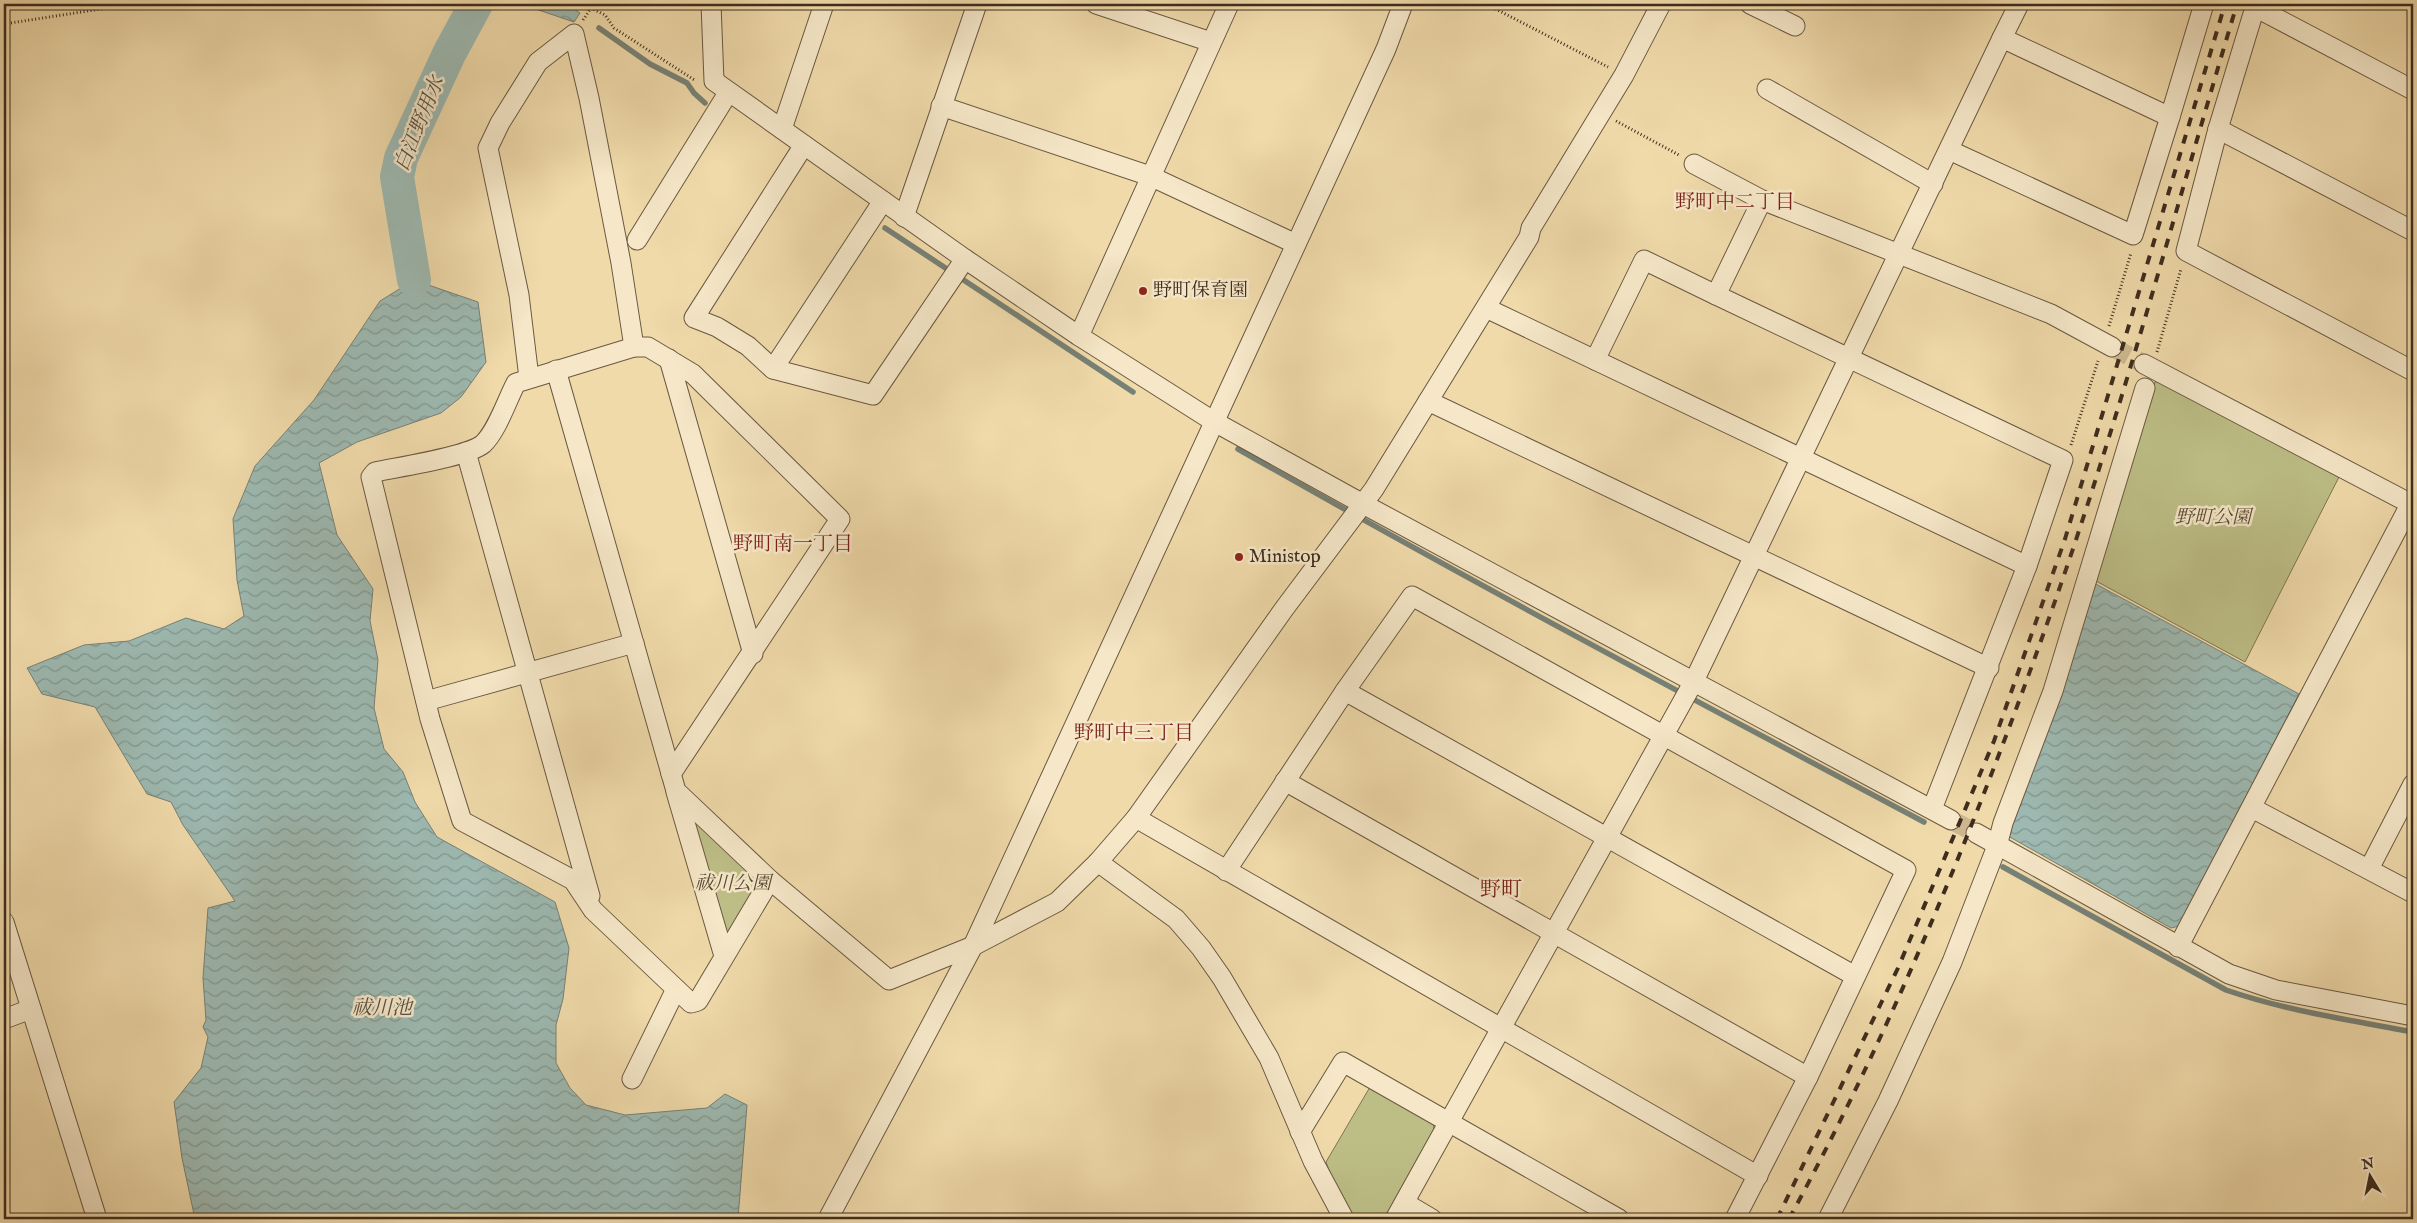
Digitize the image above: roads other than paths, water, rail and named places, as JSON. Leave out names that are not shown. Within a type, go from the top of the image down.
[{"type":"street","points":[[711,4],[714,81],[728,93],[884,201],[963,261],[1357,512],[1688,690],[1951,820]]},
{"type":"street","points":[[782,129],[824,4]]},
{"type":"street","points":[[904,217],[976,4]]},
{"type":"street","points":[[1096,4],[1211,42]]},
{"type":"street","points":[[1079,336],[1229,4]]},
{"type":"street","points":[[828,1219],[973,946],[1213,421],[1386,49],[1403,4]]},
{"type":"street","points":[[674,783],[770,880],[889,980],[973,946],[1057,902],[1098,862],[1136,818],[1284,609],[1374,489],[1529,237],[1531,228],[1624,75],[1661,4]]},
{"type":"street","points":[[1750,4],[1795,26]]},
{"type":"street","points":[[1396,1219],[1688,690],[1802,458],[2019,4]]},
{"type":"street","points":[[1949,150],[2133,235],[2204,4]]},
{"type":"street","points":[[2413,90],[2255,6],[2218,129],[2186,251],[2413,371]]},
{"type":"street","points":[[529,378],[519,295],[488,148],[500,123],[538,62],[574,34],[589,98],[621,263],[634,347]]},
{"type":"street","points":[[2002,38],[2170,117]]},
{"type":"street","points":[[1767,89],[1933,184]]},
{"type":"street","points":[[636,240],[728,93]]},
{"type":"street","points":[[941,106],[1150,176],[1296,244]]},
{"type":"street","points":[[2218,129],[2413,231]]},
{"type":"street","points":[[804,145],[694,318],[717,327],[748,346],[773,368],[873,394],[963,261]]},
{"type":"street","points":[[1694,164],[1762,200],[2051,314],[2112,347]]},
{"type":"street","points":[[1716,295],[1762,200]]},
{"type":"street","points":[[773,368],[884,201]]},
{"type":"street","points":[[1595,360],[1644,260],[2063,460],[2027,566],[1989,668],[1932,809]]},
{"type":"street","points":[[1486,308],[2027,566]]},
{"type":"street","points":[[674,783],[752,654],[840,519],[693,374],[648,347],[634,347],[516,383],[491,433],[482,444],[466,452],[374,472],[371,477],[426,701],[462,821],[573,880],[593,910],[691,1003],[698,1001],[770,880]]},
{"type":"street","points":[[2150,358],[2413,502],[2178,947]]},
{"type":"street","points":[[669,359],[752,654]]},
{"type":"street","points":[[556,370],[724,956]]},
{"type":"street","points":[[1828,1219],[1888,1100],[1952,962],[1998,846],[2003,823],[2053,691],[2145,388]]},
{"type":"street","points":[[1428,401],[1989,668]]},
{"type":"street","points":[[466,452],[593,910]]},
{"type":"street","points":[[1226,871],[1284,781],[1412,596],[1906,870],[1808,1077],[1735,1219]]},
{"type":"street","points":[[426,701],[634,643]]},
{"type":"street","points":[[1345,691],[1855,976]]},
{"type":"street","points":[[1284,781],[1808,1077]]},
{"type":"street","points":[[2369,869],[2413,784]]},
{"type":"street","points":[[2252,808],[2413,893]]},
{"type":"street","points":[[1136,818],[1758,1176]]},
{"type":"street","points":[[1976,833],[2229,974],[2276,990],[2410,1010]]},
{"type":"street","points":[[1098,862],[1176,919],[1222,978],[1269,1058],[1300,1132],[1344,1219]]},
{"type":"street","points":[[4,922],[97,1219]]},
{"type":"street","points":[[632,1079],[676,988]]},
{"type":"street","points":[[4,1019],[31,1009]]},
{"type":"street","points":[[1300,1132],[1343,1062],[1449,1123],[1590,1212],[1618,1219]]},
{"type":"street","points":[[1405,1203],[1432,1219]]},
{"type":"water","points":[[521,4],[566,4],[580,13],[574,22]]},
{"type":"water","name":"祓川池","points":[[414,280],[478,302],[486,362],[461,397],[441,413],[357,442],[319,463],[337,535],[373,589],[370,621],[378,660],[374,708],[384,749],[403,772],[415,802],[437,837],[555,902],[569,948],[563,999],[556,1025],[556,1063],[570,1088],[586,1105],[625,1115],[707,1108],[725,1094],[747,1105],[738,1219],[213,1219],[213,1217],[195,1219],[182,1158],[174,1102],[201,1068],[208,1037],[203,1027],[206,1020],[203,978],[208,908],[235,901],[183,825],[171,802],[147,794],[95,707],[42,694],[27,668],[84,645],[129,641],[186,618],[224,629],[244,616],[237,580],[233,519],[255,466],[314,400],[380,301]]},
{"type":"water","points":[[2094,583],[2299,694],[2179,926],[2171,928],[2008,836]]},
{"type":"waterway","name":"白江野用水","points":[[414,280],[397,177],[401,158],[449,54],[476,4]]},
{"type":"waterway","points":[[599,28],[650,64],[687,83],[705,103]]},
{"type":"waterway","points":[[885,228],[1133,392]]},
{"type":"waterway","points":[[1238,449],[1494,592],[1924,822]]},
{"type":"waterway","points":[[2003,867],[2226,990],[2272,1004],[2413,1032]]},
{"type":"tunnel","points":[[2112,347],[2144,364]]},
{"type":"tunnel","points":[[1951,820],[1976,833]]},
{"type":"railway","points":[[1777,1219],[1898,968],[1994,741],[2065,539],[2225,4]]},
{"type":"railway","points":[[1789,1219],[1827,1147],[1897,1000],[1962,850],[1992,774],[2048,621],[2099,468],[2237,4]]},
{"type":"place","name":"野町保育園","points":[[1143,291]]},
{"type":"place","name":"Ministop","points":[[1239,557]]},
{"type":"district","name":"野町中二丁目","points":[[1735,202]]},
{"type":"district","name":"野町南一丁目","points":[[793,544]]},
{"type":"district","name":"野町中三丁目","points":[[1134,733]]},
{"type":"district","name":"野町","points":[[1501,890]]},
{"type":"park label","name":"野町公園","points":[[2213,518]]},
{"type":"park label","name":"祓川公園","points":[[733,884]]}]
